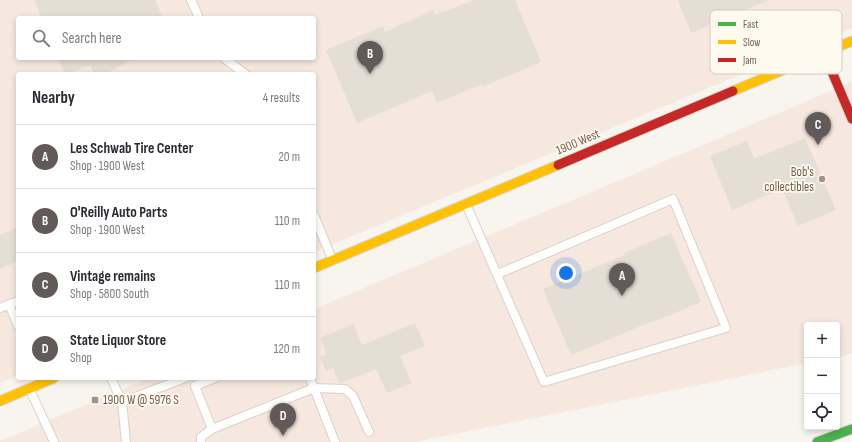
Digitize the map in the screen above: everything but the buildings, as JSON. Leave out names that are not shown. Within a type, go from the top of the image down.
[{"type":"main road","name":"1900 West","points":[[842,45],[852,40]]},
{"type":"main road","name":"1900 West","points":[[316,267],[774,74]]},
{"type":"main road","points":[[833,74],[852,119]]},
{"type":"main road","points":[[0,401],[30,388],[41,381]]},
{"type":"main road","points":[[817,442],[852,429]]},
{"type":"lane","points":[[191,0],[198,16]]},
{"type":"lane","points":[[227,60],[242,72]]},
{"type":"lane","points":[[466,204],[498,274],[544,382],[726,328],[673,199],[498,274]]},
{"type":"lane","points":[[316,220],[333,260]]},
{"type":"lane","points":[[0,308],[16,302]]},
{"type":"lane","points":[[9,304],[16,321]]},
{"type":"lane","points":[[112,380],[122,402],[126,442]]},
{"type":"lane","points":[[122,402],[180,380]]},
{"type":"lane","points":[[190,380],[212,429]]},
{"type":"lane","points":[[194,386],[209,380]]},
{"type":"lane","points":[[311,380],[335,442]]},
{"type":"lane","points":[[30,388],[54,442]]},
{"type":"lane","points":[[201,442],[201,437],[212,429],[314,388],[345,389],[353,396],[369,432]]},
{"type":"shaded area","points":[[0,0],[852,0],[852,28],[842,32],[842,10],[710,10],[710,74],[742,74],[316,251],[316,72],[16,72],[16,376],[0,383]]},
{"type":"shaded area","points":[[852,82],[852,354],[840,356],[840,322],[804,322],[804,364],[415,442],[0,442],[144,380],[316,380],[316,308]]},
{"type":"traffic: fast","points":[[817,442],[852,429]]},
{"type":"traffic: slow","points":[[842,45],[852,41]]},
{"type":"traffic: slow","points":[[733,91],[773,74]]},
{"type":"traffic: slow","points":[[316,267],[558,165]]},
{"type":"traffic: slow","points":[[0,401],[49,380]]},
{"type":"traffic: jam","points":[[833,74],[852,119]]},
{"type":"traffic: jam","points":[[558,165],[733,91]]},
{"type":"place","name":"O'Reilly Auto Parts","points":[[370,74]]},
{"type":"place","name":"Vintage remains","points":[[818,145]]},
{"type":"place","name":"Bob's collectibles","points":[[822,179]]},
{"type":"place","name":"Les Schwab Tire Center","points":[[622,296]]},
{"type":"place","name":"1900 W @ 5976 S","points":[[95,400]]},
{"type":"place","name":"State Liquor Store","points":[[283,436]]}]
